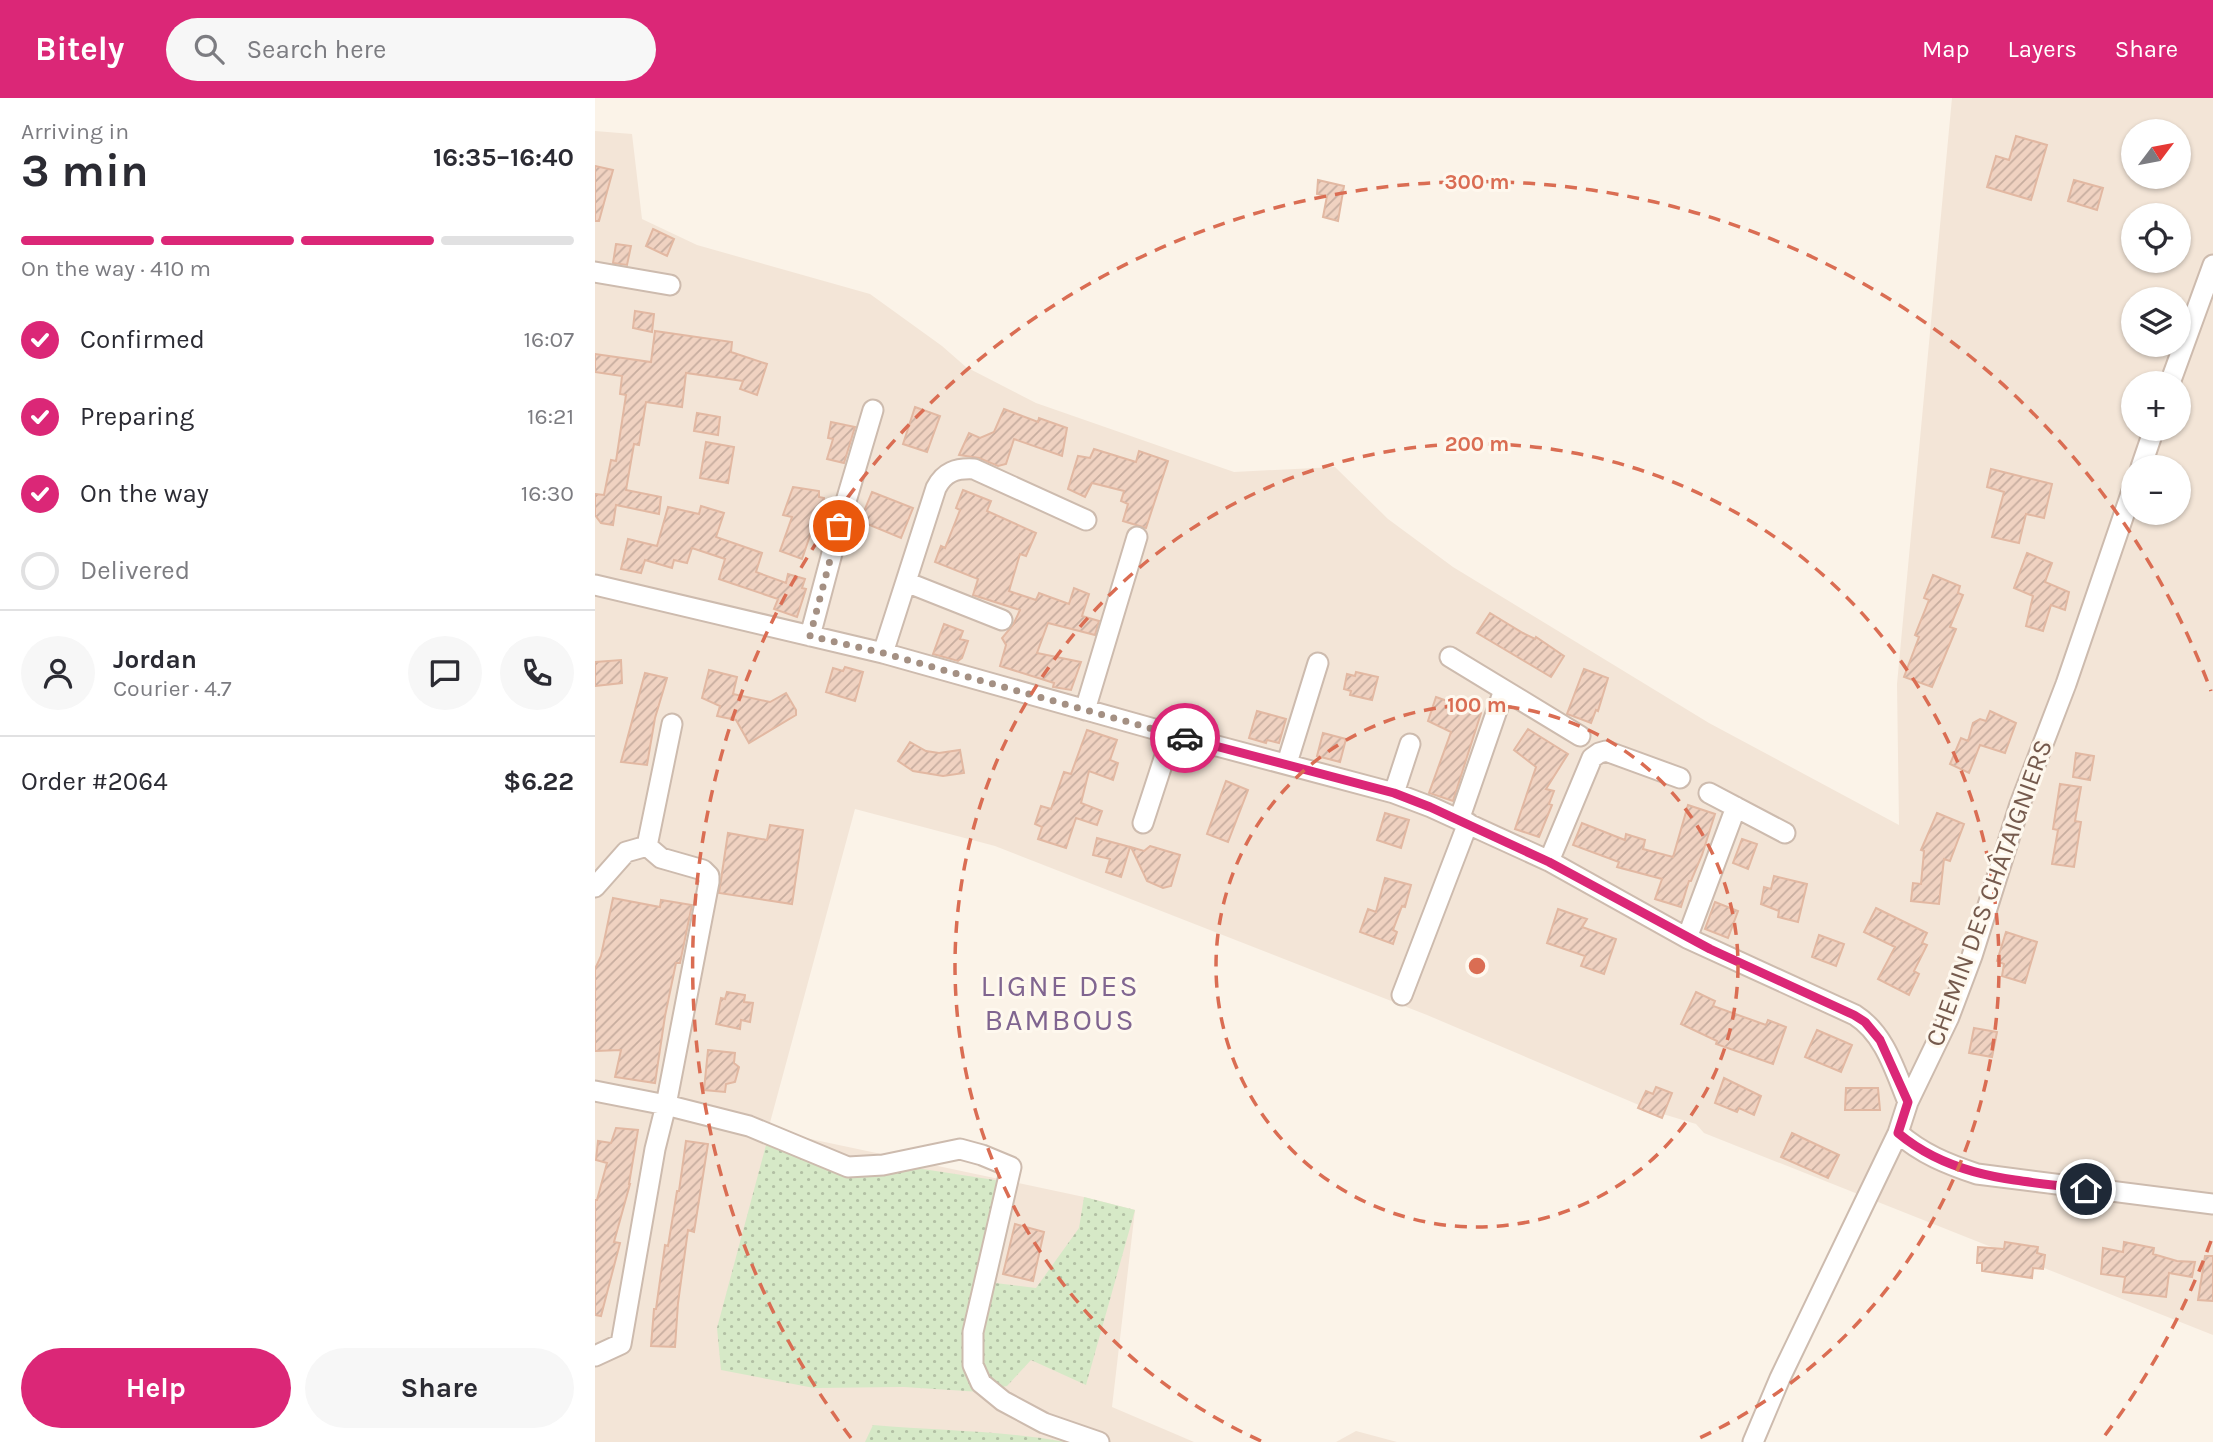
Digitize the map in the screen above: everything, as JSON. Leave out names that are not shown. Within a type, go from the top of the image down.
[{"type":"street","points":[[2174,371],[2213,265]]},
{"type":"street","points":[[595,272],[670,285]]},
{"type":"street","points":[[810,636],[873,410]]},
{"type":"street","points":[[883,653],[936,488],[950,471],[963,468],[974,470],[1086,520]]},
{"type":"street","name":"CHEMIN DES CHÂTAIGNIERS","points":[[1753,1442],[1780,1378],[1898,1133],[1908,1102],[1949,1017],[1972,956],[2019,804],[2066,684],[2121,523]]},
{"type":"street","points":[[1085,710],[1137,537]]},
{"type":"street","points":[[906,582],[1002,620]]},
{"type":"street","points":[[595,585],[883,653],[1394,793],[1549,862],[1687,938],[1865,1022],[1888,1054],[1908,1102]]},
{"type":"street","points":[[1450,657],[1580,736]]},
{"type":"street","points":[[1287,763],[1318,663]]},
{"type":"street","points":[[1402,995],[1463,822],[1504,690]]},
{"type":"street","points":[[647,846],[672,724]]},
{"type":"street","points":[[1143,823],[1173,734]]},
{"type":"street","points":[[1394,793],[1410,744]]},
{"type":"street","points":[[1549,862],[1592,758],[1599,753],[1606,751],[1680,778]]},
{"type":"street","points":[[1709,793],[1785,832]]},
{"type":"street","points":[[1687,938],[1736,807]]},
{"type":"street","points":[[595,887],[626,852],[647,846]]},
{"type":"street","points":[[595,1356],[621,1345],[655,1149],[666,1105],[709,876],[703,870],[661,858],[647,846]]},
{"type":"street","points":[[595,1091],[749,1126],[848,1167],[883,1165],[960,1149],[982,1154],[1011,1167],[973,1332],[973,1365],[981,1383],[1024,1415],[1098,1442]]},
{"type":"street","points":[[1898,1133],[1916,1148],[1942,1162],[1977,1174],[2213,1204]]},
{"type":"shaded area","points":[[1952,98],[2213,98],[2213,1335],[1704,1133],[1696,1124],[1653,1111],[1427,1015],[995,846],[855,809],[768,1130],[1135,1210],[1112,1407],[1194,1442],[595,1442],[595,131],[632,134],[642,219],[697,245],[870,294],[942,346],[966,367],[1036,403],[1234,472],[1335,467],[1388,519],[1453,567],[1709,723],[1899,825],[1897,684]]},
{"type":"shaded area","points":[[1356,1431],[1397,1442],[1336,1442]]},
{"type":"green space","points":[[766,1145],[1001,1181],[979,1281],[1036,1288],[1079,1228],[1084,1197],[1135,1210],[1086,1385],[1031,1360],[1007,1386],[981,1392],[904,1387],[814,1388],[721,1370],[717,1328]]},
{"type":"green space","points":[[873,1425],[994,1433],[1066,1442],[865,1442]]},
{"type":"building","points":[[2016,136],[2047,145],[2031,200],[1987,187],[1996,156],[2009,160]]},
{"type":"building","points":[[595,166],[613,170],[599,221],[595,221]]},
{"type":"building","points":[[1318,180],[1344,186],[1338,221],[1323,217],[1327,196],[1317,194]]},
{"type":"building","points":[[2074,180],[2103,188],[2097,210],[2068,201]]},
{"type":"building","points":[[653,229],[674,239],[667,256],[646,246]]},
{"type":"building","points":[[616,244],[631,246],[627,265],[613,263]]},
{"type":"building","points":[[635,311],[654,314],[652,332],[633,328]]},
{"type":"building","points":[[655,331],[732,342],[731,352],[767,364],[757,395],[740,389],[743,381],[686,373],[682,407],[646,402],[639,445],[634,444],[626,490],[661,497],[659,514],[616,505],[613,525],[601,523],[595,515],[595,494],[604,495],[611,460],[616,461],[626,395],[620,394],[622,376],[595,372],[595,354],[651,362]]},
{"type":"building","points":[[915,407],[940,416],[927,452],[903,444]]},
{"type":"building","points":[[1004,409],[1038,422],[1039,418],[1067,428],[1062,456],[1014,439],[1006,464],[998,466],[979,458],[959,455],[969,433],[980,438],[994,432]]},
{"type":"building","points":[[697,413],[720,417],[718,435],[694,431]]},
{"type":"building","points":[[831,422],[855,427],[844,463],[827,459],[833,439],[828,438]]},
{"type":"building","points":[[706,442],[734,447],[728,483],[700,478]]},
{"type":"building","points":[[1094,449],[1136,462],[1139,451],[1168,461],[1146,528],[1123,521],[1128,504],[1121,501],[1124,491],[1092,483],[1085,497],[1068,489],[1078,456],[1090,458]]},
{"type":"building","points":[[1991,469],[2052,484],[2044,518],[2026,514],[2019,543],[1992,537],[2004,492],[1987,487]]},
{"type":"building","points":[[793,487],[819,491],[819,497],[824,498],[820,522],[815,521],[802,559],[780,551],[792,517],[783,515]]},
{"type":"building","points":[[963,490],[991,501],[987,511],[1036,533],[1026,556],[1020,554],[1009,591],[1036,600],[1039,593],[1069,604],[1074,588],[1089,594],[1082,616],[1099,621],[1095,635],[1048,623],[1037,653],[1081,662],[1071,690],[1053,687],[1054,683],[1000,666],[1006,645],[1002,638],[1013,625],[1020,610],[973,595],[978,579],[935,562],[941,546],[945,548],[960,510],[956,508]]},
{"type":"building","points":[[872,492],[913,508],[901,538],[860,521]]},
{"type":"building","points":[[701,506],[724,513],[716,537],[762,553],[756,572],[786,583],[788,574],[805,579],[802,588],[806,589],[797,617],[774,609],[778,599],[719,579],[725,559],[692,548],[687,563],[674,560],[672,568],[645,560],[641,573],[621,569],[628,539],[657,546],[668,507],[699,514]]},
{"type":"building","points":[[2027,553],[2052,563],[2045,582],[2069,592],[2065,610],[2051,605],[2043,631],[2026,626],[2033,596],[2014,588]]},
{"type":"building","points":[[1933,575],[1960,586],[1958,593],[1963,595],[1950,627],[1956,629],[1932,687],[1904,677],[1919,637],[1915,635],[1929,600],[1924,598]]},
{"type":"building","points":[[1490,613],[1523,633],[1535,639],[1536,637],[1564,656],[1551,677],[1477,633]]},
{"type":"building","points":[[944,624],[963,631],[960,639],[968,641],[962,658],[958,661],[933,654]]},
{"type":"building","points":[[621,660],[622,683],[595,686],[595,662]]},
{"type":"building","points":[[845,667],[863,672],[855,701],[826,692],[833,668],[843,671]]},
{"type":"building","points":[[1584,669],[1608,678],[1598,711],[1596,710],[1591,723],[1567,714]]},
{"type":"building","points":[[709,670],[737,677],[733,694],[770,702],[786,693],[796,715],[749,743],[736,720],[717,716],[720,706],[702,698]]},
{"type":"building","points":[[1356,672],[1378,677],[1372,700],[1350,695],[1351,691],[1344,689],[1347,674],[1355,676]]},
{"type":"building","points":[[645,673],[667,678],[655,718],[647,765],[621,762]]},
{"type":"building","points":[[1436,697],[1481,713],[1453,801],[1429,793],[1451,732],[1428,721]]},
{"type":"building","points":[[1257,711],[1286,719],[1279,743],[1267,740],[1266,743],[1249,738]]},
{"type":"building","points":[[1990,711],[2016,723],[2005,753],[1980,745],[1969,773],[1950,764],[1961,738],[1968,741],[1973,723],[1980,719],[1986,721]]},
{"type":"building","points":[[1528,729],[1568,754],[1546,789],[1554,791],[1549,804],[1552,805],[1539,837],[1515,829],[1536,767],[1514,750]]},
{"type":"building","points":[[1087,730],[1117,740],[1110,760],[1118,763],[1113,780],[1089,771],[1081,803],[1102,811],[1097,825],[1076,818],[1066,848],[1038,839],[1042,827],[1035,824],[1041,806],[1051,809],[1064,772],[1071,774]]},
{"type":"building","points":[[1323,733],[1346,739],[1340,762],[1317,756]]},
{"type":"building","points":[[910,742],[926,751],[939,753],[960,750],[964,773],[943,776],[913,771],[898,761]]},
{"type":"building","points":[[2076,753],[2094,756],[2090,780],[2073,777]]},
{"type":"building","points":[[1226,781],[1248,790],[1228,842],[1207,834]]},
{"type":"building","points":[[2060,784],[2081,787],[2075,821],[2081,822],[2074,867],[2052,864],[2058,830],[2053,829]]},
{"type":"building","points":[[1688,805],[1715,814],[1681,907],[1655,899],[1662,879],[1617,867],[1619,862],[1573,845],[1582,823],[1625,840],[1626,834],[1645,840],[1643,849],[1673,857]]},
{"type":"building","points":[[1385,813],[1409,820],[1401,848],[1377,840]]},
{"type":"building","points":[[1937,813],[1964,824],[1950,861],[1944,859],[1939,904],[1911,901],[1913,883],[1921,884],[1924,851],[1921,850]]},
{"type":"building","points":[[770,825],[803,830],[792,904],[719,893],[728,833],[767,840]]},
{"type":"building","points":[[1097,838],[1130,847],[1121,877],[1106,872],[1110,859],[1093,855]]},
{"type":"building","points":[[1742,839],[1757,844],[1748,869],[1733,863]]},
{"type":"building","points":[[1150,846],[1180,855],[1171,886],[1163,888],[1147,881],[1131,847],[1144,851]]},
{"type":"building","points":[[1774,876],[1807,884],[1798,922],[1778,917],[1779,911],[1761,904],[1764,887],[1771,889]]},
{"type":"building","points":[[1385,878],[1411,885],[1405,907],[1402,906],[1393,930],[1397,932],[1393,944],[1360,932],[1368,909],[1376,912]]},
{"type":"building","points":[[613,898],[660,907],[661,900],[692,905],[680,963],[676,963],[655,1083],[615,1077],[621,1050],[595,1051],[595,969],[601,956]]},
{"type":"building","points":[[1715,902],[1738,911],[1728,938],[1705,929]]},
{"type":"building","points":[[1876,908],[1927,933],[1922,943],[1927,945],[1914,971],[1919,974],[1909,995],[1878,979],[1895,947],[1864,932]]},
{"type":"building","points":[[1558,909],[1587,919],[1582,927],[1616,939],[1604,974],[1581,966],[1585,956],[1547,943]]},
{"type":"building","points":[[2006,932],[2037,942],[2025,983],[2002,976],[2004,964],[1997,961]]},
{"type":"building","points":[[1819,935],[1844,944],[1836,966],[1812,957]]},
{"type":"building","points":[[727,992],[745,995],[744,1002],[753,1003],[750,1022],[741,1020],[740,1029],[716,1024],[721,998],[725,999]]},
{"type":"building","points":[[1696,992],[1715,1001],[1713,1006],[1766,1025],[1768,1020],[1786,1027],[1773,1064],[1716,1044],[1717,1041],[1681,1024]]},
{"type":"building","points":[[1974,1028],[1997,1032],[1992,1057],[1969,1053]]},
{"type":"building","points":[[1817,1030],[1852,1045],[1841,1072],[1805,1057]]},
{"type":"building","points":[[708,1050],[735,1053],[734,1063],[739,1067],[735,1082],[726,1084],[725,1092],[704,1090]]},
{"type":"building","points":[[1724,1078],[1761,1096],[1754,1115],[1739,1108],[1737,1112],[1715,1103]]},
{"type":"building","points":[[1656,1087],[1672,1093],[1662,1118],[1638,1108],[1646,1091],[1653,1094]]},
{"type":"building","points":[[1846,1088],[1878,1088],[1880,1110],[1845,1110]]},
{"type":"building","points":[[616,1128],[638,1130],[630,1184],[614,1242],[620,1243],[601,1316],[595,1315],[595,1200],[607,1163],[596,1160],[598,1141],[611,1143]]},
{"type":"building","points":[[1792,1133],[1839,1155],[1828,1178],[1781,1157]]},
{"type":"building","points":[[686,1141],[708,1144],[694,1232],[688,1230],[675,1347],[651,1346],[654,1309],[665,1245],[668,1246],[679,1191]]},
{"type":"building","points":[[1015,1224],[1044,1232],[1033,1281],[1003,1274]]},
{"type":"building","points":[[2005,1242],[2038,1247],[2037,1253],[2045,1255],[2043,1269],[2033,1268],[2032,1278],[1982,1271],[1982,1263],[1977,1263],[1978,1247],[2004,1249]]},
{"type":"building","points":[[2124,1242],[2154,1248],[2153,1254],[2177,1261],[2195,1262],[2192,1277],[2169,1273],[2166,1297],[2123,1292],[2125,1277],[2101,1274],[2103,1248],[2123,1252]]},
{"type":"building","points":[[2205,1256],[2213,1256],[2213,1301],[2198,1300]]},
{"type":"way so far","points":[[839,526],[810,636],[883,653],[1185,738]]},
{"type":"district","name":"LIGNE DES BAMBOUS","points":[[1060,1003]]},
{"type":"route","points":[[1185,738],[1394,793],[1549,862],[1687,938],[1865,1022],[1888,1054],[1908,1102],[1898,1133],[1916,1148],[1942,1162],[1977,1174],[2086,1189]]}]
